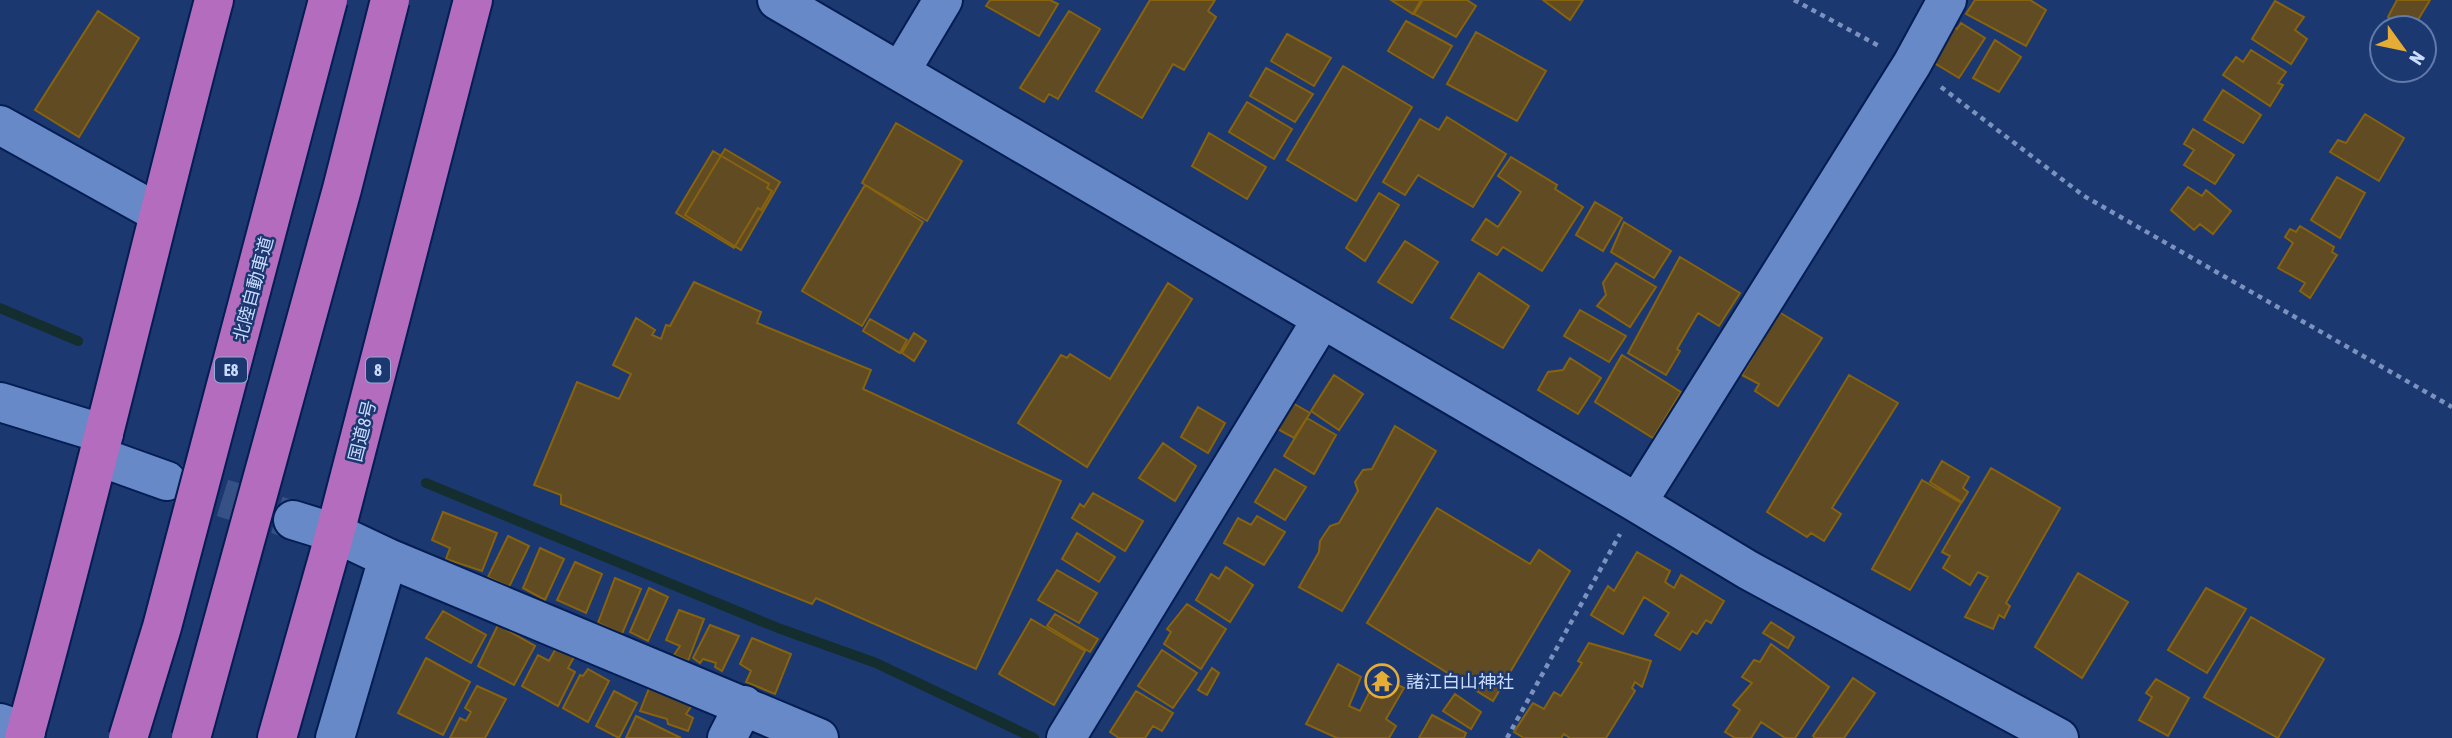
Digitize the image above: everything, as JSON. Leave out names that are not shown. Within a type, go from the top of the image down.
[{"type":"highway","points":[[16,731],[102,446],[158,213],[214,0]]},
{"type":"highway","name":"北陸自動車道","points":[[128,738],[165,614],[328,0]]},
{"type":"highway","points":[[191,738],[327,243],[390,0]]},
{"type":"highway","name":"国道8号","points":[[277,738],[335,533],[473,0]]},
{"type":"street","points":[[777,0],[1748,570],[2059,738]]},
{"type":"street","points":[[900,72],[943,0]]},
{"type":"street","points":[[1637,503],[1912,64],[1947,0]]},
{"type":"street","points":[[0,125],[158,213]]},
{"type":"street","points":[[1066,738],[1322,319]]},
{"type":"street","points":[[0,402],[102,446],[167,481]]},
{"type":"street","points":[[293,520],[335,533],[735,722],[819,738]]},
{"type":"street","points":[[335,738],[388,558]]},
{"type":"path","points":[[1794,0],[1912,64],[2084,196],[2452,407]]},
{"type":"path","points":[[1507,738],[1637,503]]},
{"type":"building","points":[[990,0],[1050,0],[1058,4],[1039,36],[986,6]]},
{"type":"building","points":[[1150,0],[1215,0],[1208,11],[1216,17],[1184,70],[1173,64],[1142,118],[1096,91]]},
{"type":"building","points":[[1391,0],[1421,0],[1413,14]]},
{"type":"building","points":[[1423,0],[1467,0],[1476,6],[1456,37],[1414,14]]},
{"type":"building","points":[[1543,0],[1583,0],[1570,20]]},
{"type":"building","points":[[1975,0],[2030,0],[2046,10],[2026,46],[1966,14]]},
{"type":"building","points":[[2397,0],[2430,0],[2422,14],[2390,14]]},
{"type":"building","points":[[2275,1],[2304,17],[2295,30],[2307,39],[2291,64],[2252,39]]},
{"type":"building","points":[[98,11],[139,38],[79,137],[35,110]]},
{"type":"building","points":[[1069,11],[1100,29],[1058,99],[1049,94],[1044,102],[1020,88]]},
{"type":"building","points":[[1406,21],[1452,46],[1433,78],[1388,51]]},
{"type":"building","points":[[1961,23],[1985,38],[1959,78],[1926,58],[1954,27],[1957,29]]},
{"type":"building","points":[[1476,32],[1546,71],[1517,121],[1447,84]]},
{"type":"building","points":[[1287,34],[1331,58],[1314,86],[1271,61]]},
{"type":"building","points":[[1995,40],[2021,57],[1999,92],[1973,78]]},
{"type":"building","points":[[2251,50],[2286,72],[2278,83],[2283,85],[2270,106],[2223,75],[2236,57],[2243,62]]},
{"type":"building","points":[[1343,66],[1412,107],[1356,201],[1287,160]]},
{"type":"building","points":[[1266,68],[1313,94],[1295,122],[1250,96]]},
{"type":"building","points":[[2223,90],[2261,115],[2243,143],[2204,120]]},
{"type":"building","points":[[1247,102],[1292,129],[1274,159],[1229,132]]},
{"type":"building","points":[[2365,114],[2404,138],[2379,181],[2330,152],[2338,140],[2346,143]]},
{"type":"building","points":[[1447,117],[1506,154],[1473,207],[1418,175],[1405,195],[1383,182],[1420,119],[1439,130]]},
{"type":"building","points":[[896,123],[962,161],[927,221],[862,183]]},
{"type":"building","points":[[2193,129],[2234,155],[2215,184],[2184,165],[2194,150],[2184,144]]},
{"type":"building","points":[[1209,133],[1266,167],[1247,199],[1192,166]]},
{"type":"building","points":[[725,149],[780,182],[741,250],[685,215]]},
{"type":"building","points":[[713,151],[769,184],[767,188],[772,191],[761,210],[758,208],[734,248],[676,213]]},
{"type":"building","points":[[1511,157],[1557,185],[1555,189],[1583,207],[1542,271],[1503,247],[1497,255],[1472,240],[1486,219],[1498,227],[1521,192],[1498,176]]},
{"type":"building","points":[[2337,177],[2365,193],[2340,238],[2311,220]]},
{"type":"building","points":[[865,185],[923,222],[862,326],[802,291]]},
{"type":"building","points":[[2188,187],[2202,196],[2206,190],[2231,211],[2213,234],[2200,224],[2194,230],[2171,210]]},
{"type":"building","points":[[1379,193],[1399,205],[1365,261],[1346,248]]},
{"type":"building","points":[[1595,202],[1622,218],[1603,251],[1576,235]]},
{"type":"building","points":[[1624,222],[1671,251],[1654,278],[1611,252]]},
{"type":"building","points":[[2300,226],[2334,247],[2332,252],[2337,255],[2310,298],[2300,291],[2305,283],[2278,268],[2293,243],[2285,237],[2290,229],[2296,232]]},
{"type":"building","points":[[1405,241],[1438,262],[1412,303],[1378,282]]},
{"type":"building","points":[[1680,257],[1740,293],[1719,326],[1698,313],[1677,349],[1680,351],[1666,375],[1628,353]]},
{"type":"building","points":[[1616,263],[1656,287],[1630,327],[1597,306],[1606,295],[1603,283]]},
{"type":"building","points":[[1479,273],[1529,306],[1503,348],[1451,318]]},
{"type":"building","points":[[694,282],[761,312],[757,323],[871,370],[863,389],[1061,481],[976,669],[816,598],[812,604],[561,504],[561,495],[534,485],[577,382],[619,399],[631,374],[613,365],[636,318],[655,330],[652,335],[661,339],[666,325],[670,326]]},
{"type":"building","points":[[1168,283],[1192,299],[1087,467],[1018,423],[1061,355],[1067,358],[1070,354],[1110,379]]},
{"type":"building","points":[[1580,310],[1626,336],[1609,362],[1564,336]]},
{"type":"building","points":[[1779,312],[1822,338],[1778,406],[1755,391],[1759,384],[1742,375]]},
{"type":"building","points":[[870,319],[907,340],[900,353],[863,331]]},
{"type":"building","points":[[914,333],[926,341],[914,361],[902,353]]},
{"type":"building","points":[[1622,355],[1681,392],[1653,438],[1595,402]]},
{"type":"building","points":[[1570,358],[1601,378],[1578,414],[1538,390],[1548,372],[1563,370]]},
{"type":"building","points":[[1334,375],[1363,394],[1339,430],[1311,411]]},
{"type":"building","points":[[1849,375],[1898,403],[1832,508],[1841,514],[1824,541],[1811,533],[1807,537],[1767,512]]},
{"type":"building","points":[[1289,401],[1310,413],[1294,438],[1274,427]]},
{"type":"building","points":[[1198,407],[1225,423],[1208,453],[1181,437]]},
{"type":"building","points":[[1307,418],[1336,435],[1314,474],[1284,456]]},
{"type":"building","points":[[1395,426],[1436,451],[1342,611],[1299,587],[1319,552],[1320,541],[1330,526],[1339,523],[1358,491],[1355,482],[1363,470],[1372,469]]},
{"type":"building","points":[[1163,443],[1196,466],[1175,501],[1139,478]]},
{"type":"building","points":[[1942,461],[1969,477],[1963,488],[1968,492],[1962,502],[1930,482]]},
{"type":"building","points":[[1991,468],[2060,508],[2006,603],[2010,606],[2004,618],[1999,615],[1993,629],[1965,617],[1988,577],[1978,572],[1970,585],[1943,568],[1950,556],[1942,552]]},
{"type":"building","points":[[1275,469],[1306,487],[1285,520],[1255,502]]},
{"type":"building","points":[[1922,480],[1961,503],[1910,590],[1872,569]]},
{"type":"building","points":[[1093,493],[1143,521],[1125,551],[1072,518],[1080,504],[1084,507]]},
{"type":"building","points":[[1437,508],[1530,564],[1539,550],[1570,571],[1493,701],[1367,623]]},
{"type":"building","points":[[443,512],[497,533],[482,571],[446,559],[450,548],[432,540]]},
{"type":"building","points":[[1257,516],[1285,532],[1264,565],[1224,543],[1238,518],[1251,525]]},
{"type":"building","points":[[1077,533],[1115,557],[1099,582],[1062,559]]},
{"type":"building","points":[[508,536],[529,546],[509,587],[488,577]]},
{"type":"building","points":[[540,548],[564,559],[545,600],[523,588]]},
{"type":"building","points":[[1637,552],[1670,571],[1665,582],[1674,588],[1681,575],[1724,601],[1711,623],[1706,620],[1697,634],[1692,631],[1680,650],[1655,635],[1669,613],[1644,597],[1623,634],[1591,615],[1608,586],[1614,591]]},
{"type":"building","points":[[575,562],[602,574],[586,613],[557,600]]},
{"type":"building","points":[[1226,567],[1253,585],[1230,622],[1196,600],[1211,574],[1219,579]]},
{"type":"building","points":[[1057,570],[1097,593],[1079,623],[1038,600]]},
{"type":"building","points":[[2078,573],[2128,602],[2082,678],[2035,647]]},
{"type":"building","points":[[615,578],[641,589],[622,634],[598,623]]},
{"type":"building","points":[[649,588],[668,597],[648,641],[630,632]]},
{"type":"building","points":[[2206,588],[2246,609],[2207,673],[2168,650]]},
{"type":"building","points":[[1187,604],[1226,629],[1201,669],[1164,644],[1171,632],[1167,629]]},
{"type":"building","points":[[679,610],[704,619],[688,661],[674,655],[680,646],[666,640]]},
{"type":"building","points":[[443,611],[486,635],[471,663],[426,638]]},
{"type":"building","points":[[1055,614],[1098,639],[1090,652],[1047,626]]},
{"type":"building","points":[[2251,617],[2324,659],[2278,738],[2204,697]]},
{"type":"building","points":[[1031,619],[1085,651],[1054,705],[999,674]]},
{"type":"building","points":[[1771,622],[1794,637],[1788,648],[1763,633]]},
{"type":"building","points":[[498,625],[535,646],[514,685],[478,666]]},
{"type":"building","points":[[710,625],[739,636],[722,671],[715,667],[716,663],[703,659],[700,663],[693,658]]},
{"type":"building","points":[[752,638],[791,654],[775,694],[746,682],[751,671],[740,664]]},
{"type":"building","points":[[1589,643],[1651,661],[1642,687],[1635,682],[1632,688],[1635,691],[1606,738],[1570,738],[1564,734],[1561,738],[1524,738],[1514,732],[1533,703],[1544,709],[1554,692],[1561,696],[1582,663],[1578,661]]},
{"type":"building","points":[[1771,644],[1829,687],[1795,738],[1785,738],[1761,722],[1751,738],[1735,738],[1725,732],[1740,710],[1733,705],[1752,683],[1742,677],[1754,660],[1760,662]]},
{"type":"building","points":[[556,648],[574,657],[568,668],[575,672],[558,706],[522,686],[538,655],[549,661]]},
{"type":"building","points":[[1162,650],[1197,673],[1173,708],[1138,686]]},
{"type":"building","points":[[426,658],[470,682],[443,735],[398,713]]},
{"type":"building","points":[[1338,664],[1361,677],[1349,706],[1360,711],[1378,675],[1404,688],[1386,719],[1396,726],[1389,738],[1337,738],[1306,724]]},
{"type":"building","points":[[1212,668],[1219,673],[1207,695],[1198,690]]},
{"type":"building","points":[[588,669],[609,681],[588,722],[563,708],[580,675],[583,676]]},
{"type":"building","points":[[1853,678],[1875,693],[1844,738],[1815,738],[1813,736]]},
{"type":"building","points":[[2156,679],[2189,698],[2168,736],[2139,720],[2152,697],[2146,693]]},
{"type":"building","points":[[477,686],[506,699],[485,738],[450,738],[460,718],[466,721],[471,712],[465,708]]},
{"type":"building","points":[[650,686],[693,704],[686,714],[693,718],[688,731],[668,724],[667,719],[640,711]]},
{"type":"building","points":[[614,691],[637,703],[619,738],[596,726]]},
{"type":"building","points":[[1136,691],[1173,713],[1162,731],[1153,726],[1145,738],[1119,738],[1110,732]]},
{"type":"building","points":[[1455,694],[1481,712],[1471,729],[1443,711]]},
{"type":"building","points":[[1432,715],[1466,733],[1464,738],[1419,738]]},
{"type":"building","points":[[636,716],[681,738],[626,738]]},
{"type":"waterway","points":[[0,308],[78,341]]},
{"type":"waterway","points":[[426,483],[778,628],[876,663],[1034,738]]},
{"type":"tunnel","points":[[168,481],[293,520]]},
{"type":"place","name":"諸江白山神社","points":[[1382,681]]}]
